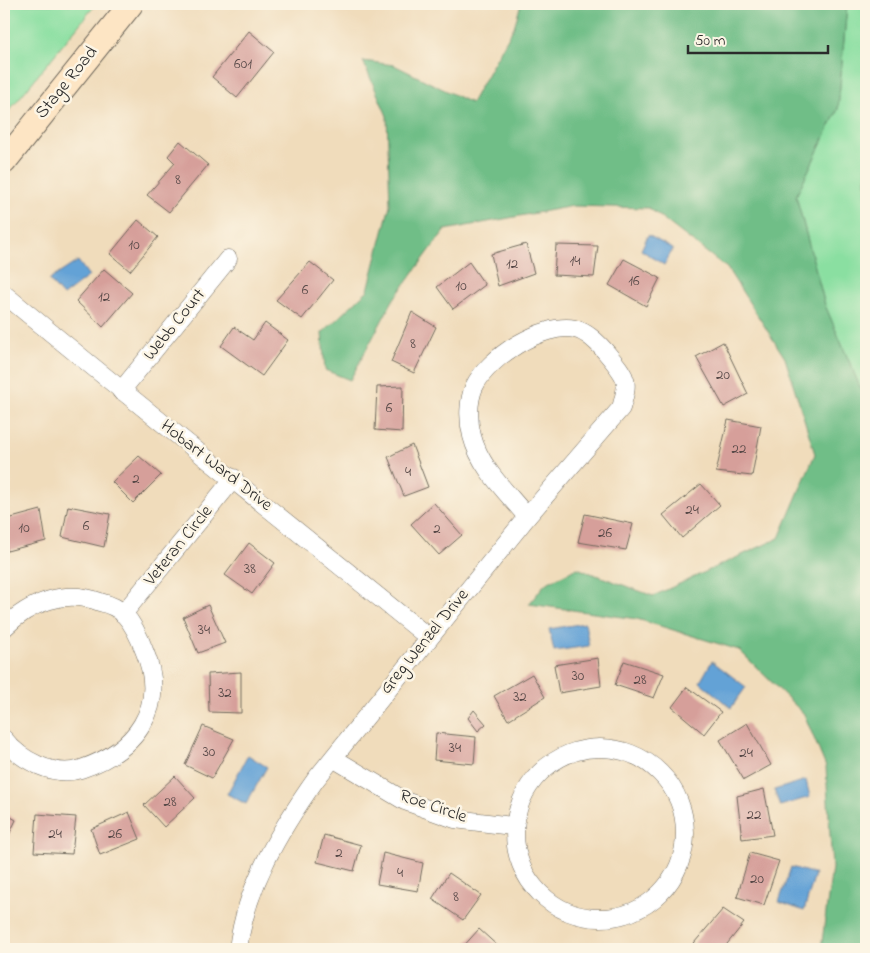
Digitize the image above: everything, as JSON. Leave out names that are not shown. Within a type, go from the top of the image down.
[{"type":"street","name":"Stage Road","points":[[4,162],[131,4]]},
{"type":"street","name":"Webb Court","points":[[122,391],[228,259]]},
{"type":"street","name":"Hobart Ward Drive","points":[[4,294],[122,391],[234,478],[428,638]]},
{"type":"street","name":"Greg Wenzel Drive","points":[[238,949],[252,895],[268,855],[289,818],[333,758],[428,638],[527,517],[621,408],[626,392],[626,379],[609,356],[593,340],[575,329],[545,331],[523,341],[491,365],[474,386],[470,401],[472,437],[480,458],[492,476],[527,517]]},
{"type":"street","name":"Veteran Circle","points":[[124,614],[234,478]]},
{"type":"street","points":[[4,628],[14,618],[49,599],[71,595],[89,598],[110,605],[124,614],[141,641],[150,664],[153,682],[148,718],[121,750],[99,763],[73,772],[44,767],[26,759],[4,739]]},
{"type":"street","points":[[591,748],[622,751],[645,759],[662,773],[676,794],[685,821],[687,846],[683,863],[656,898],[633,911],[604,919],[578,918],[562,912],[533,883],[522,862],[512,826],[524,792],[535,775],[550,763],[572,752],[591,748]]},
{"type":"street","name":"Roe Circle","points":[[333,758],[405,801],[455,819],[512,826]]},
{"type":"green space","points":[[4,4],[96,4],[4,117]]},
{"type":"green space","points":[[521,4],[847,4],[838,109],[796,196],[825,305],[866,401],[866,949],[821,949],[832,868],[826,767],[804,714],[739,650],[637,619],[529,604],[545,584],[577,568],[653,596],[779,538],[815,454],[785,358],[727,268],[649,208],[573,206],[445,230],[393,300],[350,380],[325,370],[322,333],[368,290],[390,205],[387,116],[363,61],[394,65],[471,103],[514,27]]},
{"type":"green space","points":[[847,4],[866,4],[866,401],[825,305],[796,196],[838,109]]},
{"type":"water","points":[[648,235],[673,249],[664,265],[641,250]]},
{"type":"water","points":[[78,261],[89,276],[63,296],[49,280]]},
{"type":"water","points":[[585,623],[589,646],[554,651],[549,629]]},
{"type":"water","points":[[712,661],[746,687],[731,708],[700,682]]},
{"type":"water","points":[[248,755],[267,767],[246,804],[227,794]]},
{"type":"water","points":[[806,780],[810,797],[780,806],[774,790]]},
{"type":"water","points":[[791,867],[815,874],[804,911],[779,902]]},
{"type":"building","points":[[249,31],[274,52],[237,98],[212,77]]},
{"type":"building","points":[[180,141],[208,165],[169,212],[147,195],[175,163],[168,156]]},
{"type":"building","points":[[138,220],[158,237],[130,271],[110,254]]},
{"type":"building","points":[[526,244],[534,273],[498,286],[491,254]]},
{"type":"building","points":[[556,245],[598,246],[594,277],[554,275]]},
{"type":"building","points":[[624,259],[660,278],[646,306],[609,285]]},
{"type":"building","points":[[310,262],[333,280],[302,319],[276,300]]},
{"type":"building","points":[[469,262],[485,285],[453,309],[437,287]]},
{"type":"building","points":[[104,269],[132,293],[103,327],[76,301]]},
{"type":"building","points":[[412,312],[436,327],[414,373],[391,362]]},
{"type":"building","points":[[265,323],[288,340],[262,376],[221,346],[234,327],[253,340]]},
{"type":"building","points":[[723,342],[748,394],[724,407],[696,357]]},
{"type":"building","points":[[403,386],[402,432],[375,430],[377,387]]},
{"type":"building","points":[[728,420],[761,426],[752,476],[716,472]]},
{"type":"building","points":[[412,445],[428,487],[404,496],[388,457]]},
{"type":"building","points":[[139,456],[161,475],[133,503],[112,482]]},
{"type":"building","points":[[701,484],[720,505],[682,538],[663,515]]},
{"type":"building","points":[[434,503],[462,535],[439,555],[411,524]]},
{"type":"building","points":[[68,506],[110,514],[104,547],[62,537]]},
{"type":"building","points":[[41,510],[46,541],[7,551],[4,520]]},
{"type":"building","points":[[585,514],[633,524],[626,550],[578,542]]},
{"type":"building","points":[[249,543],[275,563],[252,594],[225,575]]},
{"type":"building","points":[[208,605],[225,643],[198,653],[183,617]]},
{"type":"building","points":[[598,658],[601,686],[559,693],[554,665]]},
{"type":"building","points":[[624,661],[664,674],[654,698],[615,685]]},
{"type":"building","points":[[241,672],[241,713],[209,712],[208,674]]},
{"type":"building","points":[[532,674],[545,697],[508,720],[494,696]]},
{"type":"building","points":[[687,687],[721,712],[704,734],[672,707]]},
{"type":"building","points":[[474,710],[486,724],[478,731],[468,718]]},
{"type":"building","points":[[747,723],[771,765],[744,780],[720,740]]},
{"type":"building","points":[[203,726],[234,739],[212,778],[185,765]]},
{"type":"building","points":[[436,733],[476,737],[474,764],[434,760]]},
{"type":"building","points":[[175,776],[195,798],[164,827],[144,805]]},
{"type":"building","points":[[764,789],[773,835],[742,839],[737,796]]},
{"type":"building","points":[[129,812],[140,839],[100,855],[91,829]]},
{"type":"building","points":[[4,813],[16,820],[4,845]]},
{"type":"building","points":[[37,814],[76,817],[72,854],[34,852]]},
{"type":"building","points":[[324,835],[361,845],[354,871],[317,862]]},
{"type":"building","points":[[383,853],[423,863],[418,891],[377,884]]},
{"type":"building","points":[[750,853],[779,861],[764,905],[737,897]]},
{"type":"building","points":[[449,873],[481,895],[463,920],[432,899]]},
{"type":"building","points":[[723,909],[744,923],[723,949],[702,949],[694,943]]},
{"type":"building","points":[[479,929],[501,949],[461,949]]}]
